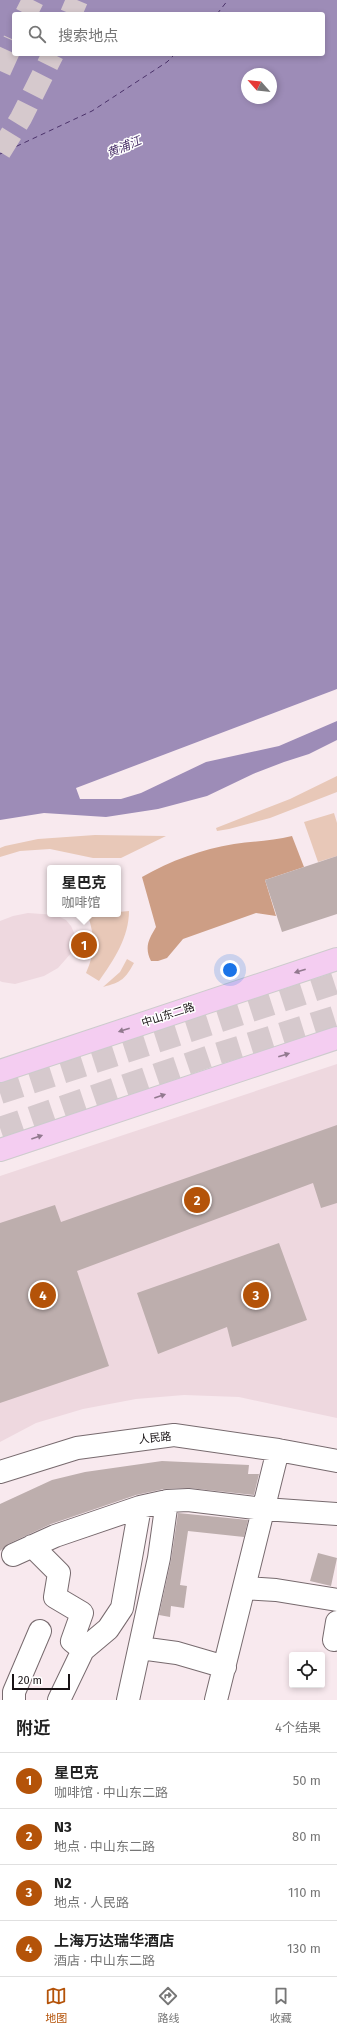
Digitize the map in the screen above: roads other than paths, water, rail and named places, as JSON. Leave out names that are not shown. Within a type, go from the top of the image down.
[{"type":"main road","name":"中山东二路","points":[[0,1071],[337,959]]},
{"type":"main road","points":[[0,1150],[337,1038]]},
{"type":"street","name":"人民路","points":[[0,1472],[77,1448],[174,1435],[278,1450],[337,1461]]},
{"type":"street","points":[[216,1700],[278,1450]]},
{"type":"street","points":[[13,1555],[55,1536],[140,1507],[167,1501],[188,1500],[264,1509],[337,1514]]},
{"type":"street","points":[[128,1700],[159,1558],[167,1501]]},
{"type":"street","points":[[59,1700],[83,1650],[108,1629],[122,1608],[140,1507]]},
{"type":"street","points":[[32,1546],[59,1573],[55,1597],[82,1613],[72,1641],[83,1650]]},
{"type":"street","points":[[244,1588],[276,1590],[337,1600]]},
{"type":"street","points":[[14,1700],[14,1692],[40,1631]]},
{"type":"street","points":[[140,1648],[177,1653],[225,1667]]},
{"type":"water","name":"黄浦江","points":[[0,0],[337,0],[337,740],[309,754],[253,774],[207,796],[158,809],[106,817],[44,813],[0,820]]},
{"type":"tunnel","points":[[27,12],[33,0]]},
{"type":"tunnel","points":[[72,12],[77,0]]},
{"type":"tunnel","points":[[0,71],[12,44]]},
{"type":"tunnel","points":[[0,152],[21,118],[52,56]]},
{"type":"tunnel","points":[[0,1093],[337,983]]},
{"type":"tunnel","points":[[0,1128],[213,1055],[337,1016]]},
{"type":"place","name":"星巴克","points":[[84,945]]},
{"type":"place","name":"N3","points":[[197,1200]]},
{"type":"place","name":"上海万达瑞华酒店","points":[[43,1295]]},
{"type":"place","name":"N2","points":[[256,1295]]}]
